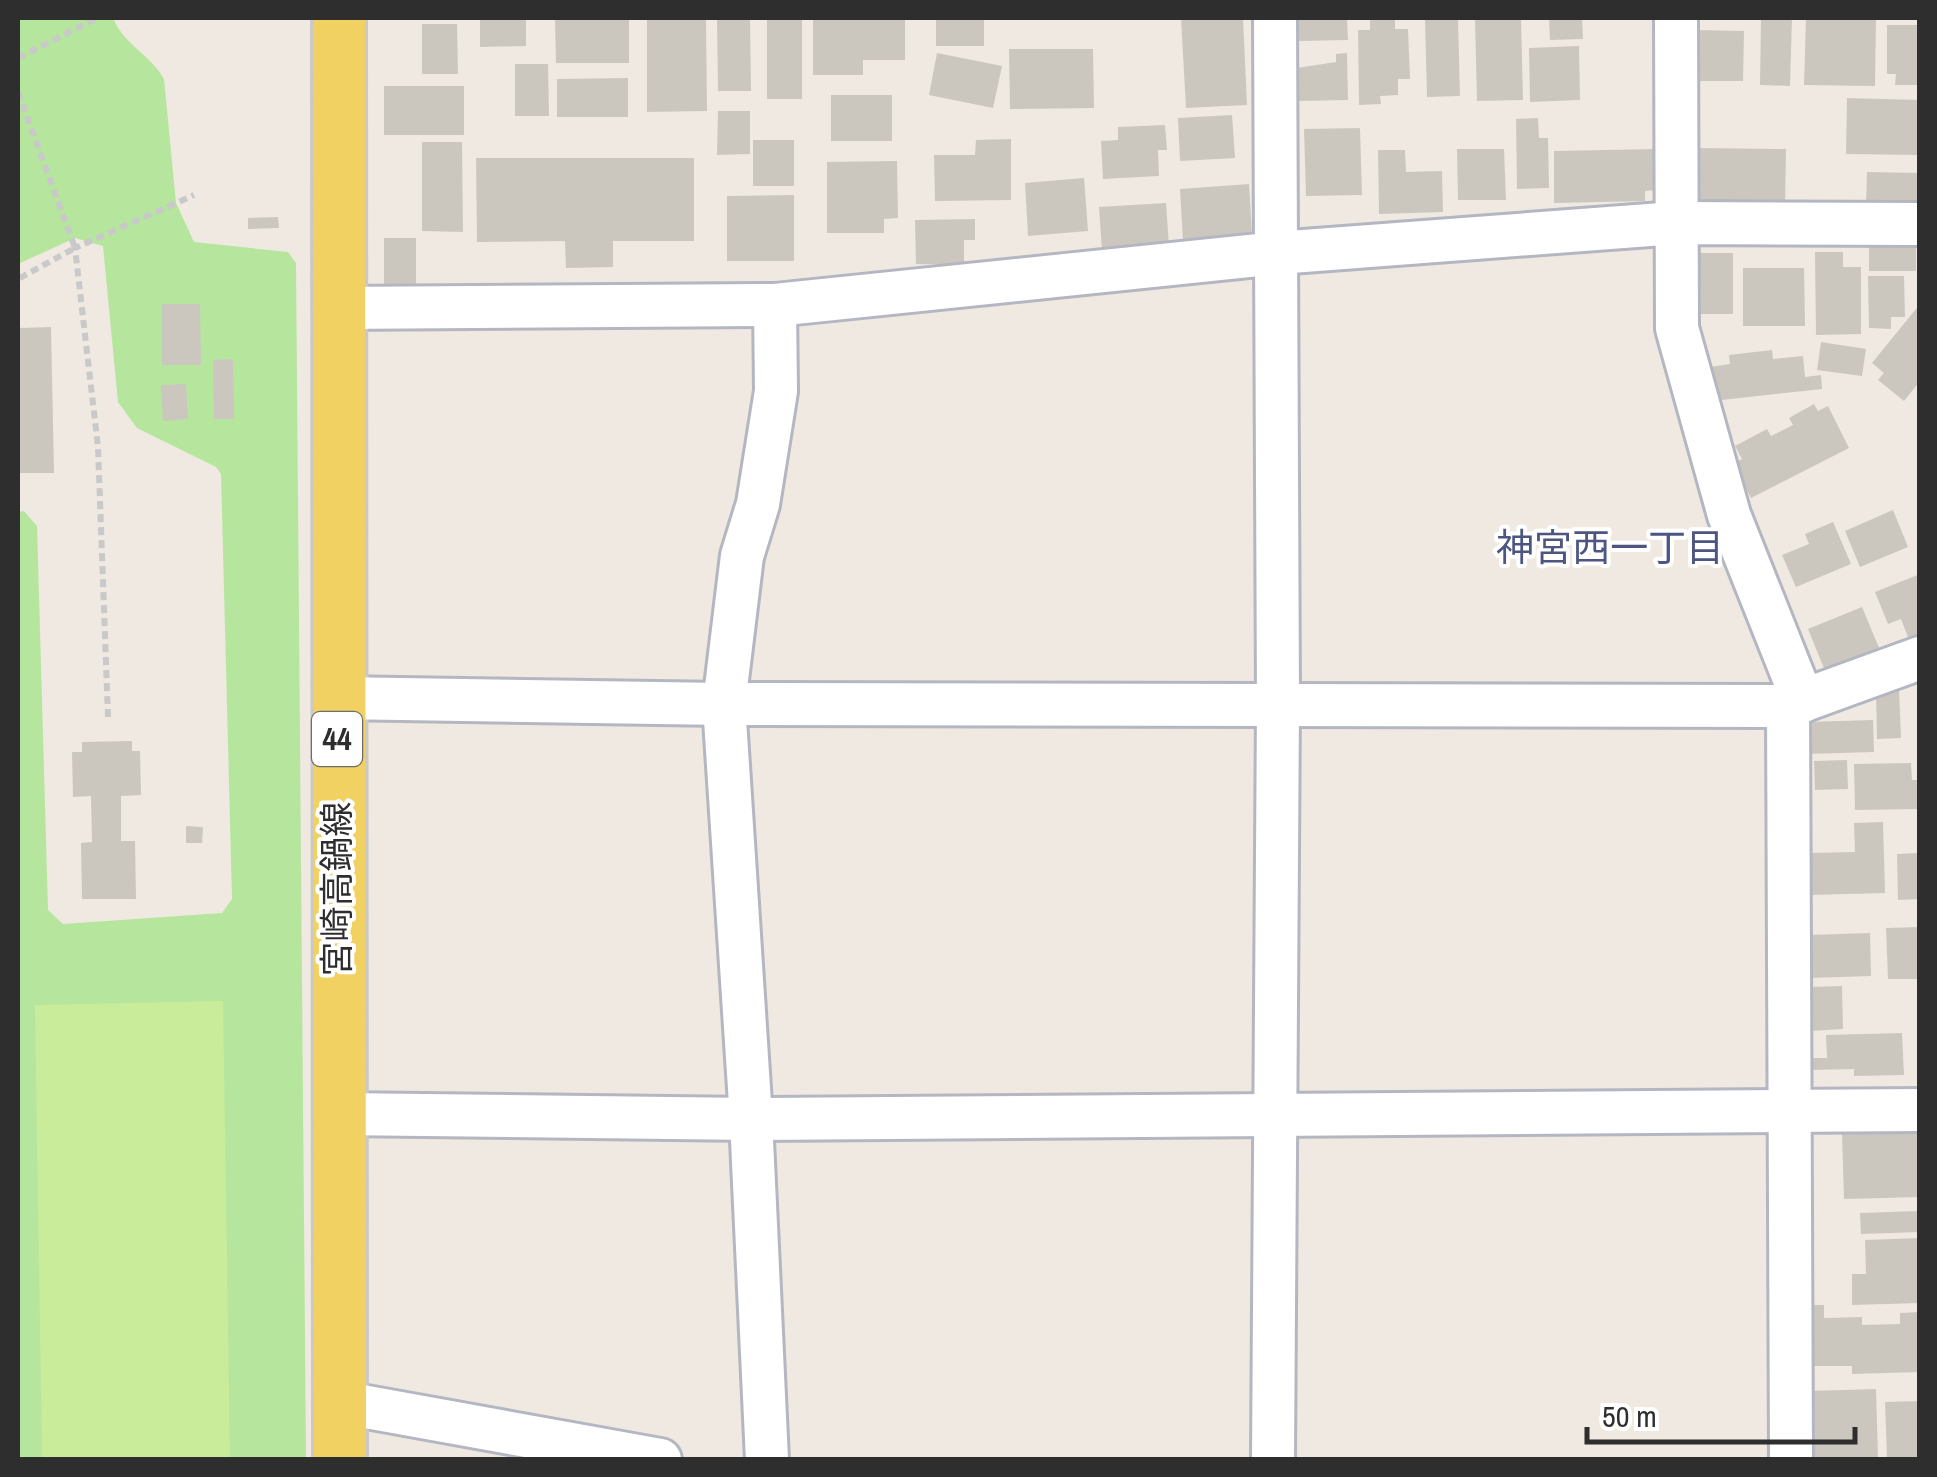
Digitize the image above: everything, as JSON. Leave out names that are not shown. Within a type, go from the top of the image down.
[{"type":"main road","name":"宮崎高鍋線","points":[[338,18],[340,1460]]},
{"type":"street","points":[[1272,1460],[1278,703],[1275,18]]},
{"type":"street","points":[[1676,18],[1676,328],[1729,515],[1795,704],[1791,1460]]},
{"type":"street","points":[[337,308],[775,306],[1277,253],[1676,223],[1920,224]]},
{"type":"street","points":[[767,1460],[752,1119],[724,704],[742,556],[758,504],[776,391],[775,306]]},
{"type":"street","points":[[337,698],[724,704],[1795,704],[1920,658]]},
{"type":"street","points":[[338,1114],[752,1119],[1920,1110]]},
{"type":"street","points":[[339,1402],[660,1460]]},
{"type":"path","points":[[18,58],[96,18]]},
{"type":"path","points":[[18,92],[75,248],[98,447],[108,718]]},
{"type":"path","points":[[18,279],[75,248],[194,195]]},
{"type":"green space","points":[[18,18],[113,18],[164,79],[176,203],[194,242],[288,252],[296,263],[306,1459],[18,1459],[18,512],[24,511],[37,526],[48,910],[63,924],[222,913],[232,899],[221,474],[216,467],[137,428],[118,402],[103,246],[75,238],[18,264]]},
{"type":"green space","points":[[223,1001],[230,1459],[42,1459],[35,1005]]},
{"type":"building","points":[[480,18],[526,18],[526,46],[480,47]]},
{"type":"building","points":[[555,18],[629,18],[629,63],[556,63]]},
{"type":"building","points":[[647,18],[706,18],[707,111],[647,112]]},
{"type":"building","points":[[717,18],[750,18],[751,91],[718,91]]},
{"type":"building","points":[[767,18],[802,18],[802,99],[767,99]]},
{"type":"building","points":[[813,18],[905,18],[905,60],[863,60],[863,75],[813,75]]},
{"type":"building","points":[[936,18],[984,18],[984,46],[936,46]]},
{"type":"building","points":[[1181,18],[1243,18],[1247,105],[1186,108]]},
{"type":"building","points":[[1298,18],[1347,18],[1348,40],[1299,41]]},
{"type":"building","points":[[1425,18],[1458,18],[1460,96],[1427,97]]},
{"type":"building","points":[[1475,18],[1521,18],[1523,100],[1477,101]]},
{"type":"building","points":[[1549,18],[1582,18],[1583,39],[1550,40]]},
{"type":"building","points":[[1761,18],[1792,18],[1790,86],[1760,85]]},
{"type":"building","points":[[1806,18],[1876,18],[1875,86],[1804,85]]},
{"type":"building","points":[[1370,19],[1395,19],[1395,29],[1408,29],[1410,79],[1398,79],[1398,95],[1380,96],[1381,104],[1359,105],[1358,30],[1370,30]]},
{"type":"building","points":[[422,24],[457,24],[458,74],[422,74]]},
{"type":"building","points":[[1887,25],[1920,25],[1920,85],[1895,85],[1896,74],[1887,74]]},
{"type":"building","points":[[1697,30],[1744,31],[1743,81],[1696,81]]},
{"type":"building","points":[[1579,46],[1580,100],[1530,102],[1529,48]]},
{"type":"building","points":[[1009,49],[1093,49],[1094,108],[1010,109]]},
{"type":"building","points":[[937,53],[1002,66],[993,108],[929,95]]},
{"type":"building","points":[[1347,53],[1348,100],[1298,101],[1297,68],[1336,62],[1336,54]]},
{"type":"building","points":[[515,64],[548,64],[549,116],[515,116]]},
{"type":"building","points":[[628,78],[628,117],[557,117],[557,79]]},
{"type":"building","points":[[384,86],[464,86],[464,135],[384,135]]},
{"type":"building","points":[[831,95],[892,95],[892,141],[831,141]]},
{"type":"building","points":[[1847,98],[1920,100],[1920,155],[1846,154]]},
{"type":"building","points":[[718,111],[750,111],[750,154],[717,155]]},
{"type":"building","points":[[1232,115],[1235,158],[1180,161],[1178,118]]},
{"type":"building","points":[[1538,118],[1539,138],[1548,138],[1549,188],[1517,189],[1516,119]]},
{"type":"building","points":[[1165,125],[1167,150],[1158,150],[1159,176],[1103,179],[1101,141],[1118,140],[1118,127]]},
{"type":"building","points":[[1360,128],[1362,195],[1306,196],[1304,129]]},
{"type":"building","points":[[1011,139],[1011,200],[935,201],[934,155],[975,155],[976,140]]},
{"type":"building","points":[[753,140],[794,140],[794,186],[753,186]]},
{"type":"building","points":[[422,142],[462,142],[463,232],[422,231]]},
{"type":"building","points":[[1698,148],[1786,149],[1785,207],[1697,205]]},
{"type":"building","points":[[1457,149],[1504,149],[1506,200],[1458,200]]},
{"type":"building","points":[[1658,149],[1658,190],[1645,191],[1645,201],[1554,203],[1554,151]]},
{"type":"building","points":[[1378,150],[1405,150],[1406,172],[1442,171],[1443,212],[1379,214]]},
{"type":"building","points":[[476,158],[694,158],[694,241],[613,241],[613,267],[566,268],[565,241],[477,242]]},
{"type":"building","points":[[897,161],[898,218],[884,219],[884,233],[827,233],[827,162]]},
{"type":"building","points":[[1867,172],[1920,173],[1920,205],[1866,204]]},
{"type":"building","points":[[1084,178],[1088,231],[1028,236],[1025,183]]},
{"type":"building","points":[[1249,184],[1252,237],[1183,241],[1180,189]]},
{"type":"building","points":[[794,195],[794,261],[727,261],[727,196]]},
{"type":"building","points":[[1166,203],[1169,246],[1102,250],[1099,207]]},
{"type":"building","points":[[278,217],[279,228],[248,229],[248,218]]},
{"type":"building","points":[[975,219],[975,240],[964,240],[964,265],[916,264],[915,220]]},
{"type":"building","points":[[1916,236],[1916,271],[1869,271],[1869,237]]},
{"type":"building","points":[[384,238],[416,238],[416,290],[384,290]]},
{"type":"building","points":[[1815,252],[1843,252],[1843,267],[1861,267],[1861,334],[1816,335]]},
{"type":"building","points":[[1694,253],[1733,253],[1733,314],[1695,314]]},
{"type":"building","points":[[1743,268],[1804,268],[1805,326],[1743,326]]},
{"type":"building","points":[[1868,276],[1904,276],[1905,317],[1891,317],[1891,329],[1869,328]]},
{"type":"building","points":[[162,304],[200,304],[201,365],[162,365]]},
{"type":"building","points":[[1920,304],[1920,381],[1904,401],[1878,380],[1884,373],[1872,363]]},
{"type":"building","points":[[51,327],[54,473],[18,473],[18,328]]},
{"type":"building","points":[[1821,342],[1866,349],[1862,376],[1817,370]]},
{"type":"building","points":[[1772,350],[1773,359],[1803,356],[1805,377],[1821,375],[1822,389],[1713,401],[1710,367],[1730,364],[1729,355]]},
{"type":"building","points":[[233,359],[234,419],[214,419],[213,360]]},
{"type":"building","points":[[186,384],[188,419],[163,421],[161,385]]},
{"type":"building","points":[[1814,404],[1818,411],[1828,406],[1849,448],[1751,498],[1733,463],[1742,459],[1735,446],[1767,429],[1771,436],[1793,425],[1789,418]]},
{"type":"building","points":[[1893,510],[1908,547],[1860,567],[1845,531]]},
{"type":"building","points":[[1833,522],[1851,564],[1796,587],[1782,555],[1809,544],[1805,534]]},
{"type":"building","points":[[1920,574],[1920,638],[1910,642],[1901,619],[1888,624],[1875,592]]},
{"type":"building","points":[[1862,607],[1882,655],[1828,678],[1808,629]]},
{"type":"building","points":[[1899,690],[1901,738],[1877,739],[1876,691]]},
{"type":"building","points":[[1873,720],[1874,752],[1806,754],[1806,722]]},
{"type":"building","points":[[132,741],[132,751],[140,751],[141,795],[121,796],[121,841],[135,841],[136,899],[82,899],[81,843],[92,842],[91,796],[73,797],[72,752],[82,752],[82,742]]},
{"type":"building","points":[[1847,760],[1848,789],[1815,790],[1814,761]]},
{"type":"building","points":[[1911,763],[1912,780],[1920,780],[1920,809],[1855,810],[1854,764]]},
{"type":"building","points":[[1883,822],[1885,893],[1810,895],[1810,853],[1855,852],[1854,823]]},
{"type":"building","points":[[186,826],[203,827],[202,843],[186,843]]},
{"type":"building","points":[[1920,853],[1920,899],[1898,900],[1897,854]]},
{"type":"building","points":[[1920,927],[1920,979],[1888,979],[1886,928]]},
{"type":"building","points":[[1870,933],[1871,976],[1809,978],[1808,935]]},
{"type":"building","points":[[1842,986],[1843,1029],[1810,1031],[1809,987]]},
{"type":"building","points":[[1902,1033],[1904,1075],[1854,1076],[1854,1069],[1813,1070],[1813,1058],[1827,1058],[1826,1035]]},
{"type":"building","points":[[1920,1131],[1920,1197],[1844,1199],[1842,1133]]},
{"type":"building","points":[[1920,1211],[1920,1232],[1861,1234],[1860,1213]]},
{"type":"building","points":[[1920,1238],[1920,1303],[1852,1305],[1852,1274],[1866,1274],[1865,1240]]},
{"type":"building","points":[[1805,1305],[1824,1305],[1824,1318],[1862,1317],[1862,1325],[1900,1324],[1900,1313],[1920,1312],[1920,1372],[1852,1374],[1852,1366],[1807,1366]]},
{"type":"building","points":[[1876,1389],[1878,1458],[1810,1460],[1808,1391]]},
{"type":"building","points":[[1920,1401],[1920,1460],[1887,1459],[1885,1402]]},
{"type":"district","name":"神宮西一丁目","points":[[1610,548]]}]
